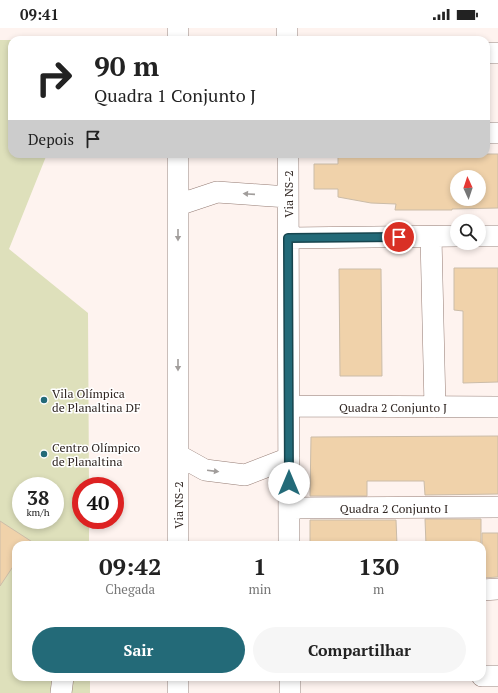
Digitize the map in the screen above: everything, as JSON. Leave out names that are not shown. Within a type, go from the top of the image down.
[{"type":"street","name":"Via NS-2","points":[[178,158],[178,541]]},
{"type":"street","name":"Via NS-2","points":[[288,158],[289,541]]},
{"type":"street","points":[[178,205],[217,192],[288,197]]},
{"type":"street","points":[[288,238],[450,236]]},
{"type":"street","points":[[486,236],[498,236]]},
{"type":"street","points":[[431,237],[435,407]]},
{"type":"street","name":"Quadra 2 Conjunto J","points":[[289,406],[498,407]]},
{"type":"street","points":[[178,455],[205,470],[245,475],[289,458]]},
{"type":"street","name":"Quadra 2 Conjunto I","points":[[289,508],[498,507]]},
{"type":"street","points":[[486,590],[498,589]]},
{"type":"street","points":[[486,676],[498,676]]},
{"type":"street","points":[[61,693],[62,681]]},
{"type":"street","points":[[178,681],[178,693]]},
{"type":"street","points":[[290,681],[290,693]]},
{"type":"green space","name":"Vila Olímpica de Planaltina DF","points":[[0,40],[8,40],[8,158],[45,158],[9,249],[88,313],[89,477],[72,477],[72,529],[89,529],[89,541],[12,541],[12,681],[90,681],[90,693],[0,693]]},
{"type":"building","points":[[490,154],[498,154],[498,208],[395,210],[396,204],[371,203],[338,197],[338,189],[314,189],[314,164],[338,164],[338,158],[490,158]]},
{"type":"building","points":[[454,268],[498,268],[498,382],[463,383],[463,311],[454,310]]},
{"type":"building","points":[[339,269],[381,269],[382,376],[340,376]]},
{"type":"building","points":[[498,436],[498,494],[425,495],[424,481],[367,481],[367,496],[310,496],[311,437]]},
{"type":"building","points":[[425,519],[481,519],[481,541],[426,541]]},
{"type":"building","points":[[310,520],[396,520],[397,541],[310,541]]},
{"type":"building","points":[[0,521],[31,541],[12,541],[12,568],[0,586]]},
{"type":"building","points":[[482,533],[498,533],[498,577],[486,578],[486,541],[482,541]]},
{"type":"place","name":"Vila Olímpica de Planaltina DF","points":[[44,400]]},
{"type":"place","name":"Centro Olímpico de Planaltina","points":[[44,454]]},
{"type":"route","points":[[289,483],[288,238],[399,237]]}]
